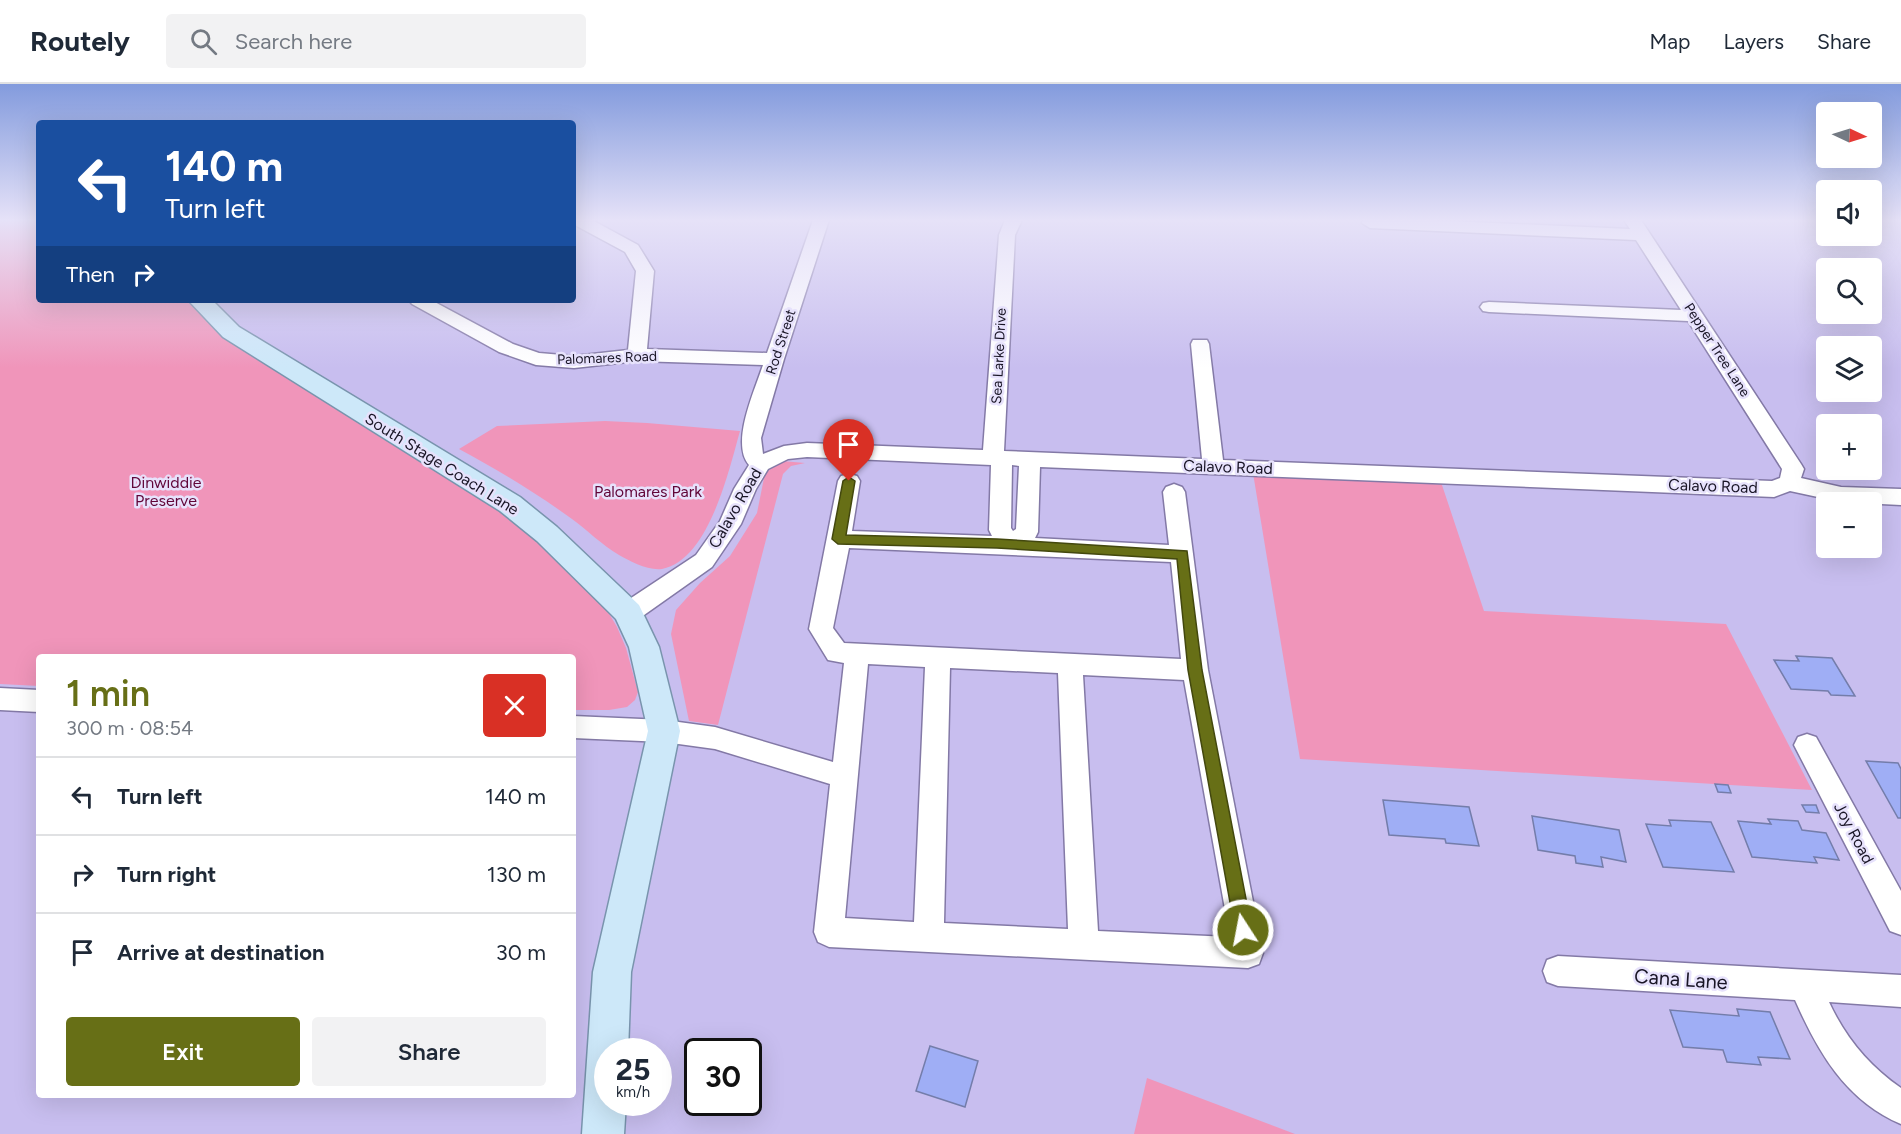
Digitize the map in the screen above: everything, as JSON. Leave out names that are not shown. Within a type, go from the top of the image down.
[{"type":"main road","name":"South Stage Coach Lane","points":[[202,303],[231,332],[510,504],[617,600],[627,613],[644,647],[664,731],[612,972],[609,1038]]},
{"type":"main road","name":"South Stage Coach Lane","points":[[603,1134],[604,1116]]},
{"type":"street","points":[[637,355],[644,269]]},
{"type":"street","name":"Rod Street","points":[[760,464],[753,456],[751,438],[774,359],[804,269]]},
{"type":"street","name":"Sea Larke Drive","points":[[1006,269],[998,458],[1000,530],[1012,544]]},
{"type":"street","name":"Pepper Tree Lane","points":[[1664,269],[1793,469],[1789,483]]},
{"type":"street","name":"Palomares Road","points":[[424,303],[506,348],[536,359],[574,362],[637,355],[774,359]]},
{"type":"street","points":[[1489,307],[1696,316]]},
{"type":"street","points":[[1200,344],[1213,467]]},
{"type":"street","name":"Calavo Road","points":[[627,613],[704,561],[730,524],[745,489],[760,464],[784,453],[807,450],[1774,489],[1789,483],[1841,495],[1901,497]]},
{"type":"street","points":[[1012,544],[1028,532],[1030,460]]},
{"type":"street","points":[[849,481],[821,629],[837,653],[1195,670]]},
{"type":"street","points":[[857,654],[829,932],[1248,953],[1195,670],[1174,492]]},
{"type":"street","points":[[838,539],[1012,544],[1183,554]]},
{"type":"street","points":[[929,937],[938,657]]},
{"type":"street","points":[[1070,664],[1084,945]]},
{"type":"street","points":[[0,699],[36,701]]},
{"type":"street","points":[[576,727],[664,731],[715,738],[845,777]]},
{"type":"street","name":"Joy Road","points":[[1807,745],[1901,921]]},
{"type":"street","name":"Cana Lane","points":[[1558,971],[1804,986]]},
{"type":"street","points":[[1901,991],[1804,986],[1830,1038],[1856,1070],[1890,1101],[1901,1107]]},
{"type":"green space","name":"Dinwiddie Preserve","points":[[0,269],[36,269],[36,303],[200,303],[487,496],[594,588],[617,627],[626,648],[638,692],[635,700],[627,707],[609,710],[576,710],[576,654],[36,654],[36,686],[0,684]]},
{"type":"green space","name":"Palomares Park","points":[[605,421],[740,431],[730,468],[714,511],[704,532],[692,549],[678,562],[657,569],[628,560],[545,500],[459,449],[497,426]]},
{"type":"green space","points":[[782,461],[805,463],[791,466],[783,474],[718,725],[689,721],[671,634],[676,610],[700,583],[730,556],[757,513],[765,473]]},
{"type":"green space","points":[[1253,473],[1441,482],[1484,611],[1726,624],[1812,790],[1300,759]]},
{"type":"green space","points":[[1147,1078],[1295,1134],[1134,1134]]},
{"type":"building","points":[[1796,656],[1832,658],[1855,696],[1831,695],[1828,691],[1791,689],[1774,660],[1799,661]]},
{"type":"building","points":[[1866,761],[1898,763],[1901,769],[1901,818],[1898,818]]},
{"type":"building","points":[[1715,784],[1728,785],[1731,793],[1718,792]]},
{"type":"building","points":[[1383,800],[1469,807],[1479,846],[1446,843],[1445,839],[1389,835]]},
{"type":"building","points":[[1802,805],[1816,805],[1819,813],[1806,812]]},
{"type":"building","points":[[1532,816],[1619,830],[1626,862],[1601,857],[1603,867],[1576,863],[1575,856],[1538,850]]},
{"type":"building","points":[[1768,819],[1798,821],[1802,830],[1826,833],[1839,860],[1814,857],[1817,863],[1752,857],[1738,821],[1771,824]]},
{"type":"building","points":[[1669,820],[1711,822],[1734,872],[1663,867],[1646,824],[1671,826]]},
{"type":"building","points":[[1737,1009],[1770,1012],[1790,1059],[1758,1057],[1761,1065],[1727,1062],[1723,1050],[1683,1047],[1670,1010],[1739,1016]]},
{"type":"building","points":[[930,1046],[978,1061],[965,1107],[916,1091]]},
{"type":"route","points":[[849,481],[838,539],[997,544],[1183,554],[1195,670],[1243,930]]}]
